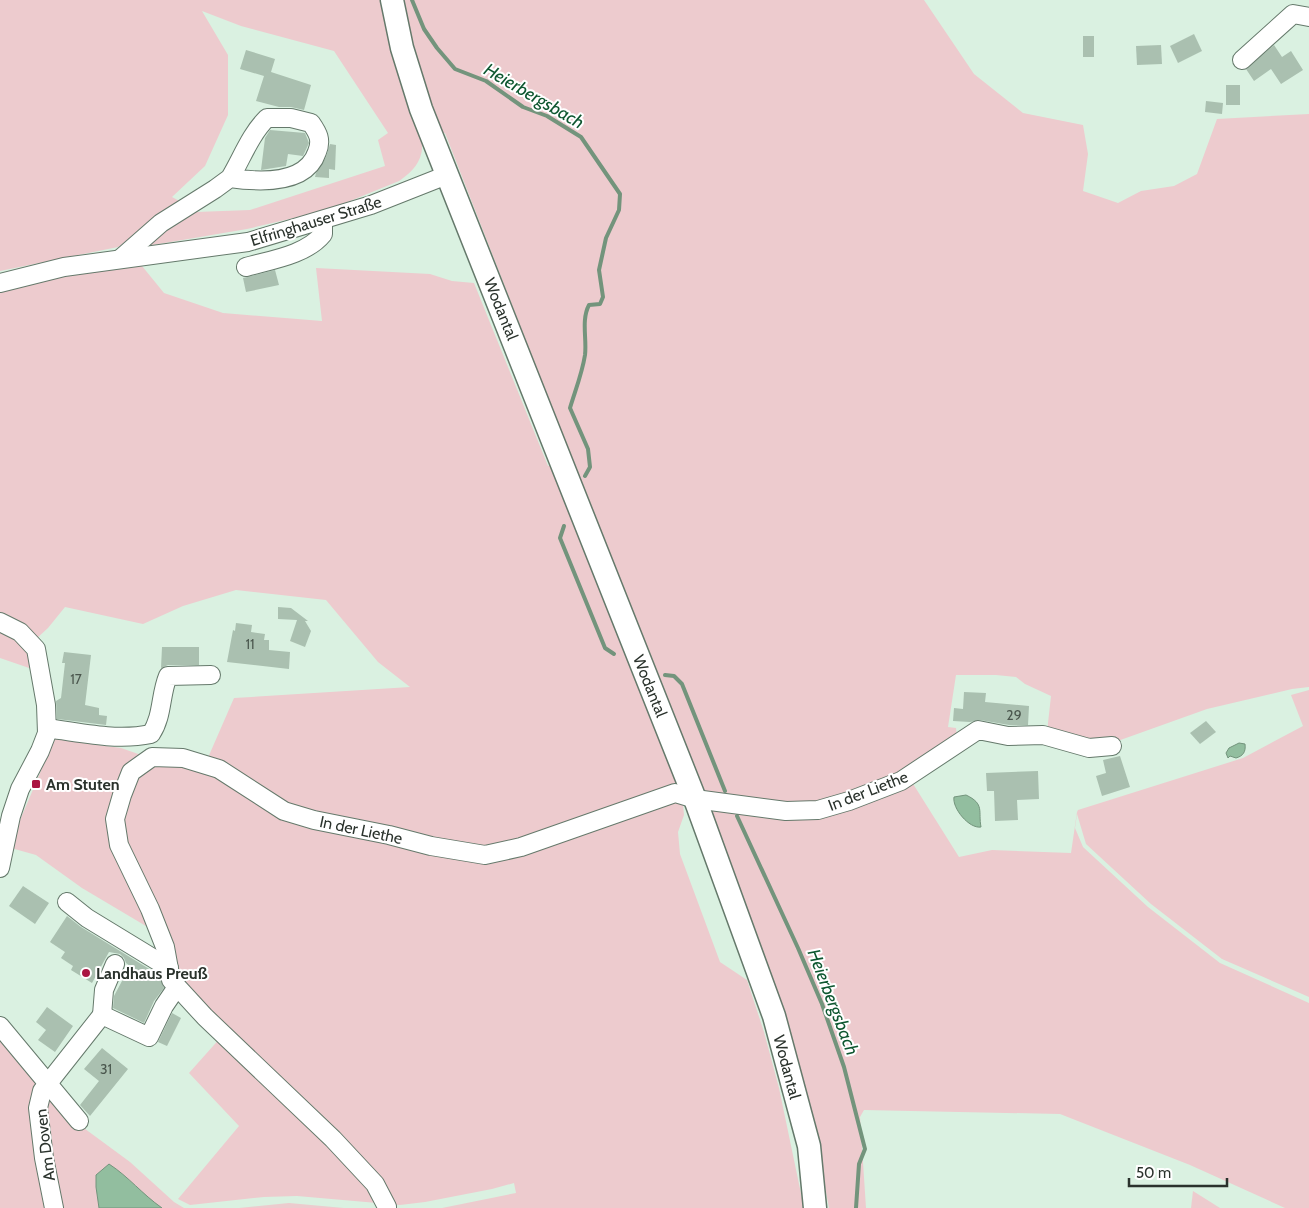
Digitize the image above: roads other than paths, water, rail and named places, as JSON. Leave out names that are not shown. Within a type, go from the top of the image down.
[{"type":"main road","points":[[392,0],[402,48],[421,109],[447,175]]},
{"type":"main road","name":"Wodantal","points":[[447,175],[695,798],[774,1016],[809,1146],[815,1208]]},
{"type":"street","points":[[1242,60],[1293,14],[1309,17]]},
{"type":"street","points":[[120,259],[161,223],[230,178],[248,143],[259,126],[267,118],[291,118],[311,123],[320,136],[319,148],[314,160],[305,170],[288,177],[267,180],[230,178]]},
{"type":"street","name":"Elfringhauser Straße","points":[[0,283],[64,266],[248,242],[371,205],[447,175]]},
{"type":"street","points":[[246,267],[294,253],[318,240],[323,234],[322,221]]},
{"type":"street","points":[[0,622],[20,632],[36,649],[46,706],[47,733],[40,751],[20,789],[7,802],[11,816],[0,868]]},
{"type":"street","points":[[46,728],[113,736],[151,734],[160,714],[164,685],[168,676],[211,675]]},
{"type":"street","name":"In der Liethe","points":[[387,1207],[375,1184],[333,1138],[206,1017],[171,980],[165,947],[153,916],[119,845],[115,819],[131,772],[152,757],[183,758],[219,768],[284,810],[314,820],[389,835],[431,846],[485,855],[521,847],[675,793],[695,798],[786,811],[818,810],[857,798],[901,781],[978,730],[1008,736],[1043,736],[1061,739],[1089,748],[1112,746]]},
{"type":"street","points":[[67,902],[87,918],[169,968]]},
{"type":"street","points":[[47,1083],[59,1071],[102,1015],[104,990],[115,964]]},
{"type":"street","points":[[102,1015],[149,1037],[164,1006],[177,987]]},
{"type":"street","points":[[0,1026],[79,1121]]},
{"type":"street","name":"Am Doven","points":[[47,1083],[42,1091],[38,1108],[44,1158],[54,1208]]},
{"type":"waterway","name":"Heierbergsbach","points":[[412,0],[424,29],[455,69],[486,81],[523,107],[547,116],[581,137],[620,194],[619,210],[606,238],[599,270],[603,297],[600,304],[589,305],[585,317],[585,355],[570,408],[588,449],[590,467],[585,476]]},
{"type":"waterway","name":"Heierbergsbach","points":[[564,526],[560,538],[605,648],[614,654]]},
{"type":"waterway","name":"Heierbergsbach","points":[[665,675],[674,676],[682,684],[725,791]]},
{"type":"waterway","name":"Heierbergsbach","points":[[737,816],[822,1004],[844,1067],[865,1149],[859,1164],[856,1208]]},
{"type":"place","name":"Am Stuten","points":[[36,784]]},
{"type":"place","name":"Landhaus Preuß","points":[[86,973]]}]
